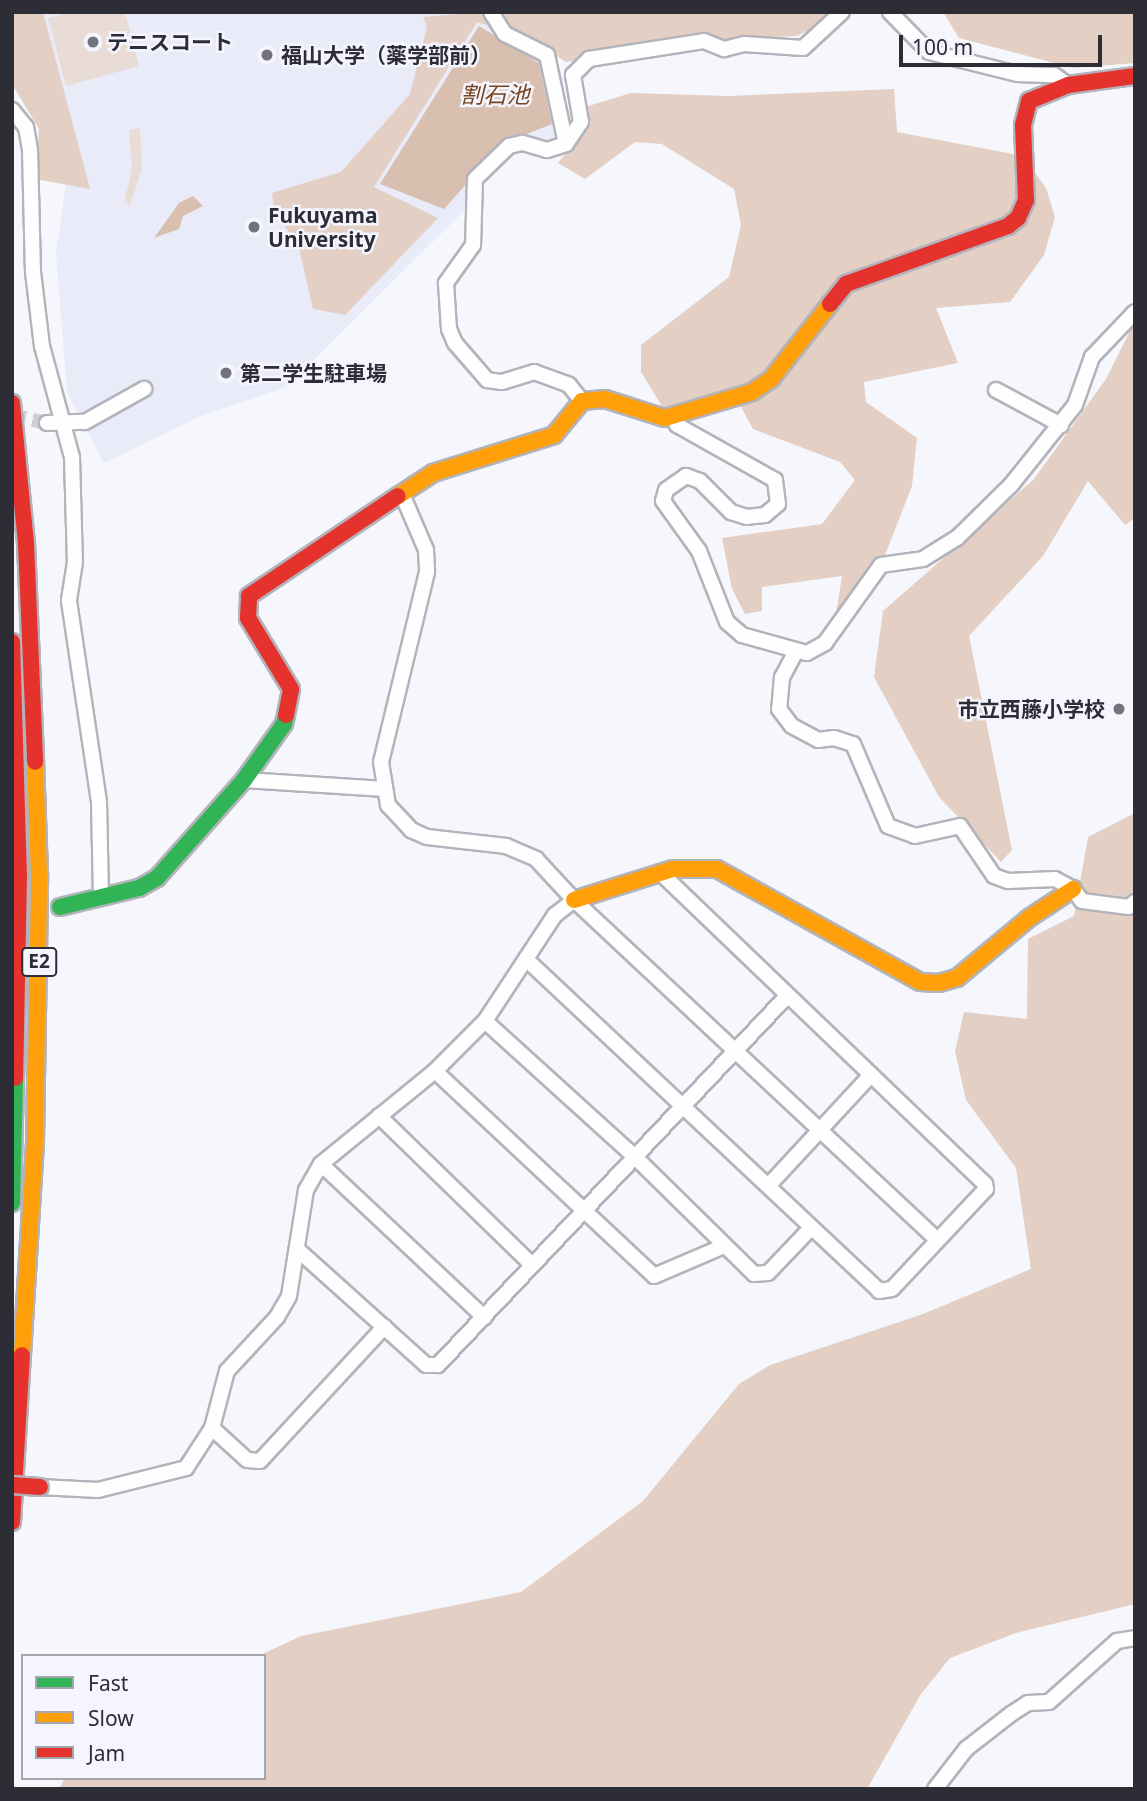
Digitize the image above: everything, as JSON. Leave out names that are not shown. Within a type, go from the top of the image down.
[{"type":"main road","points":[[60,906],[139,888],[157,878],[244,780],[284,724],[291,705],[292,689],[248,618],[249,596],[446,467],[554,435],[582,401],[605,399],[649,415],[673,416],[752,392],[771,379],[846,285],[1008,226],[1018,218],[1026,200],[1023,125],[1030,101],[1068,85],[1135,76]]},
{"type":"main road","name":"E2","points":[[12,403],[28,582],[39,874],[36,1143],[12,1522]]},
{"type":"main road","name":"E2","points":[[12,642],[19,902],[12,1203]]},
{"type":"main road","points":[[574,901],[661,873],[696,866],[717,869],[920,982],[939,983],[957,978],[1029,918],[1073,889]]},
{"type":"main road","points":[[12,1485],[40,1487]]},
{"type":"street","points":[[491,12],[505,34],[547,55],[566,144]]},
{"type":"street","points":[[582,401],[569,385],[534,372],[502,382],[487,380],[455,343],[449,329],[446,282],[473,245],[475,179],[509,146],[522,143],[547,150],[566,144],[581,122],[573,75],[589,59],[704,41],[724,49],[744,44],[803,48],[842,12]]},
{"type":"street","points":[[890,12],[929,52],[1017,74],[1054,75],[1068,85]]},
{"type":"street","points":[[12,110],[26,127],[30,150],[33,272],[40,333],[65,423],[74,484],[75,562],[69,601],[99,802],[101,897]]},
{"type":"street","points":[[673,416],[677,425],[775,480],[778,504],[765,515],[747,517],[731,512],[700,481],[686,477],[666,490],[663,501],[699,551],[727,622],[742,635],[795,653],[807,653],[825,643],[881,565],[923,559],[957,538],[1011,485],[1061,425],[1074,405],[1092,358],[1135,312]]},
{"type":"street","points":[[47,423],[85,422],[144,390]]},
{"type":"street","points":[[996,390],[1061,425]]},
{"type":"street","points":[[402,494],[426,550],[427,572],[381,762],[382,789],[388,805],[411,830],[523,852],[555,876],[574,901],[936,1239]]},
{"type":"street","points":[[795,653],[782,677],[779,709],[792,726],[818,740],[834,738],[853,744],[888,826],[915,836],[960,827],[994,876],[1008,881],[1055,879],[1073,889],[1082,901],[1129,907],[1135,902]]},
{"type":"street","points":[[244,780],[382,789]]},
{"type":"street","points":[[526,959],[879,1291],[892,1289],[936,1239],[986,1189],[985,1184],[661,873]]},
{"type":"street","points":[[40,1487],[98,1490],[186,1468],[212,1429],[227,1371],[277,1317],[289,1296],[306,1190],[321,1164],[435,1071],[485,1021],[555,915],[574,901]]},
{"type":"street","points":[[298,1250],[426,1365],[438,1365],[788,995]]},
{"type":"street","points":[[485,1021],[635,1157],[754,1274],[768,1273],[811,1228]]},
{"type":"street","points":[[435,1071],[654,1276],[724,1246]]},
{"type":"street","points":[[769,1185],[871,1075]]},
{"type":"street","points":[[379,1116],[532,1265]]},
{"type":"street","points":[[321,1164],[484,1318]]},
{"type":"street","points":[[212,1429],[247,1460],[260,1461],[384,1327]]},
{"type":"street","points":[[935,1789],[966,1749],[1011,1714],[1028,1703],[1049,1702],[1117,1641],[1135,1638]]},
{"type":"shaded area","points":[[12,12],[43,12],[90,189],[35,179],[39,129],[12,84]]},
{"type":"shaded area","name":"Fukuyama University","points":[[27,12],[493,12],[500,28],[547,55],[566,144],[509,146],[483,170],[473,202],[286,387],[201,416],[104,463],[67,393],[56,253],[68,170]]},
{"type":"shaded area","name":"テニスコート","points":[[69,12],[125,12],[139,66],[66,86],[48,18]]},
{"type":"shaded area","points":[[482,12],[490,26],[477,22],[374,187],[438,218],[345,315],[313,309],[298,244],[275,214],[272,193],[341,172],[410,94],[427,27],[423,17]]},
{"type":"shaded area","points":[[504,12],[828,12],[829,19],[797,36],[732,39],[566,62],[504,22]]},
{"type":"shaded area","points":[[943,12],[1135,12],[1135,63],[1073,68],[959,38]]},
{"type":"shaded area","points":[[894,89],[897,132],[1023,156],[1046,188],[1055,217],[1044,255],[1010,302],[936,308],[958,363],[864,382],[866,402],[917,438],[912,486],[884,558],[835,620],[842,576],[762,587],[762,611],[745,614],[732,589],[722,538],[822,524],[855,480],[840,462],[753,429],[733,392],[663,408],[641,372],[641,345],[729,277],[741,225],[734,189],[662,144],[635,142],[585,179],[558,163],[585,130],[585,107],[631,93],[729,96]]},
{"type":"shaded area","points":[[140,128],[142,169],[130,205],[124,202],[132,169],[129,130]]},
{"type":"shaded area","points":[[1135,321],[1135,518],[1125,525],[1088,481],[1043,556],[969,636],[1012,850],[1001,862],[939,797],[874,677],[883,611],[1034,479],[1106,379]]},
{"type":"shaded area","points":[[1135,813],[1135,1604],[1016,1633],[950,1658],[921,1694],[867,1789],[59,1789],[64,1780],[266,1780],[266,1654],[262,1654],[301,1636],[521,1592],[643,1501],[739,1384],[770,1365],[923,1314],[1031,1269],[1016,1168],[966,1100],[955,1051],[964,1012],[1027,1019],[1028,939],[1074,916],[1088,837]]},
{"type":"water","name":"割石池","points":[[479,26],[539,63],[552,124],[502,144],[444,209],[380,184]]},
{"type":"water","points":[[193,196],[203,206],[183,216],[179,229],[154,238],[179,203]]},
{"type":"tunnel","points":[[12,415],[47,423]]},
{"type":"traffic: fast","points":[[60,907],[139,888],[157,878],[244,780],[284,724],[286,715]]},
{"type":"traffic: fast","points":[[12,1203],[15,1078]]},
{"type":"traffic: slow","points":[[398,496],[433,473],[554,435],[582,401],[605,399],[665,418],[752,392],[771,379],[830,304]]},
{"type":"traffic: slow","points":[[22,1355],[35,1143],[39,874],[35,762]]},
{"type":"traffic: slow","points":[[574,900],[673,869],[717,869],[920,982],[939,983],[957,978],[1029,918],[1073,889]]},
{"type":"traffic: jam","points":[[830,304],[846,284],[1008,226],[1018,218],[1026,200],[1023,125],[1029,101],[1068,85],[1135,76]]},
{"type":"traffic: jam","points":[[12,403],[26,543],[35,762]]},
{"type":"traffic: jam","points":[[286,715],[291,689],[248,618],[249,596],[398,496]]},
{"type":"traffic: jam","points":[[12,642],[19,875],[15,1078]]},
{"type":"traffic: jam","points":[[12,1522],[22,1355]]},
{"type":"traffic: jam","points":[[12,1485],[40,1487]]},
{"type":"place","name":"テニスコート","points":[[93,42]]},
{"type":"place","name":"福山大学（薬学部前）","points":[[267,55]]},
{"type":"place","name":"Fukuyama University","points":[[254,227]]},
{"type":"place","name":"第二学生駐車場","points":[[226,373]]},
{"type":"place","name":"市立西藤小学校","points":[[1119,709]]}]
